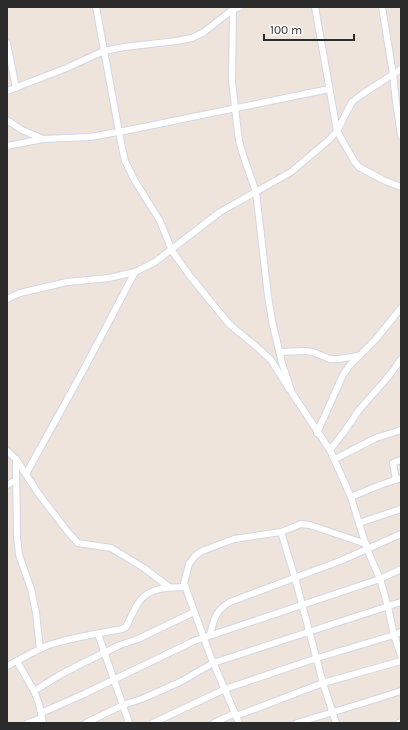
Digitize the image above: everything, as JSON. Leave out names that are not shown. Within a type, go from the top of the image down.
[{"type":"street","points":[[96,7],[125,161],[160,221],[172,251],[229,324],[271,360],[317,433],[330,450],[351,497],[366,546],[380,579],[394,635],[401,656]]},
{"type":"street","points":[[7,91],[64,69],[104,51],[192,38],[204,32],[232,9],[240,7]]},
{"type":"street","points":[[315,7],[337,131],[359,167],[401,187]]},
{"type":"street","points":[[382,7],[401,136]]},
{"type":"street","points":[[232,9],[232,81],[239,141],[256,192],[272,321],[279,352],[292,393]]},
{"type":"street","points":[[7,43],[16,88]]},
{"type":"street","points":[[7,299],[20,293],[67,282],[109,278],[135,272],[155,262],[172,251],[220,212],[291,172],[337,131],[352,102],[360,95],[401,69]]},
{"type":"street","points":[[7,146],[43,139],[90,136],[119,132],[329,89]]},
{"type":"street","points":[[7,120],[22,130],[43,139]]},
{"type":"street","points":[[26,474],[135,272]]},
{"type":"street","points":[[317,433],[343,375],[350,365],[376,339],[401,308]]},
{"type":"street","points":[[279,352],[313,352],[330,359],[359,356]]},
{"type":"street","points":[[330,450],[359,410],[389,376],[401,359]]},
{"type":"street","points":[[335,459],[376,438],[401,430]]},
{"type":"street","points":[[7,451],[16,459],[56,518],[78,543],[111,548],[149,571],[170,588]]},
{"type":"street","points":[[16,459],[17,537],[19,555],[31,589],[36,613],[40,649]]},
{"type":"street","points":[[351,497],[398,479],[393,463],[401,460]]},
{"type":"street","points":[[7,485],[16,480]]},
{"type":"street","points":[[359,523],[401,509]]},
{"type":"street","points":[[239,723],[213,663],[207,637],[194,612],[184,583],[189,564],[195,556],[202,551],[234,539],[280,532],[301,524],[310,525],[366,546]]},
{"type":"street","points":[[280,532],[303,604],[323,682],[336,723]]},
{"type":"street","points":[[207,637],[215,616],[222,607],[230,602],[340,561],[366,546],[401,534]]},
{"type":"street","points":[[28,723],[42,718],[84,694],[172,651],[207,637],[380,579],[401,569]]},
{"type":"street","points":[[7,666],[40,649],[72,638],[122,629],[126,627],[140,600],[152,591],[186,587]]},
{"type":"street","points":[[86,723],[123,705],[144,698],[180,682],[213,663],[401,602]]},
{"type":"street","points":[[34,691],[60,675],[194,612]]},
{"type":"street","points":[[153,723],[225,690],[318,658],[401,632]]},
{"type":"street","points":[[98,634],[129,723]]},
{"type":"street","points":[[17,661],[34,691],[42,718]]},
{"type":"street","points":[[214,723],[323,682],[401,661]]},
{"type":"street","points":[[297,723],[401,690]]}]
